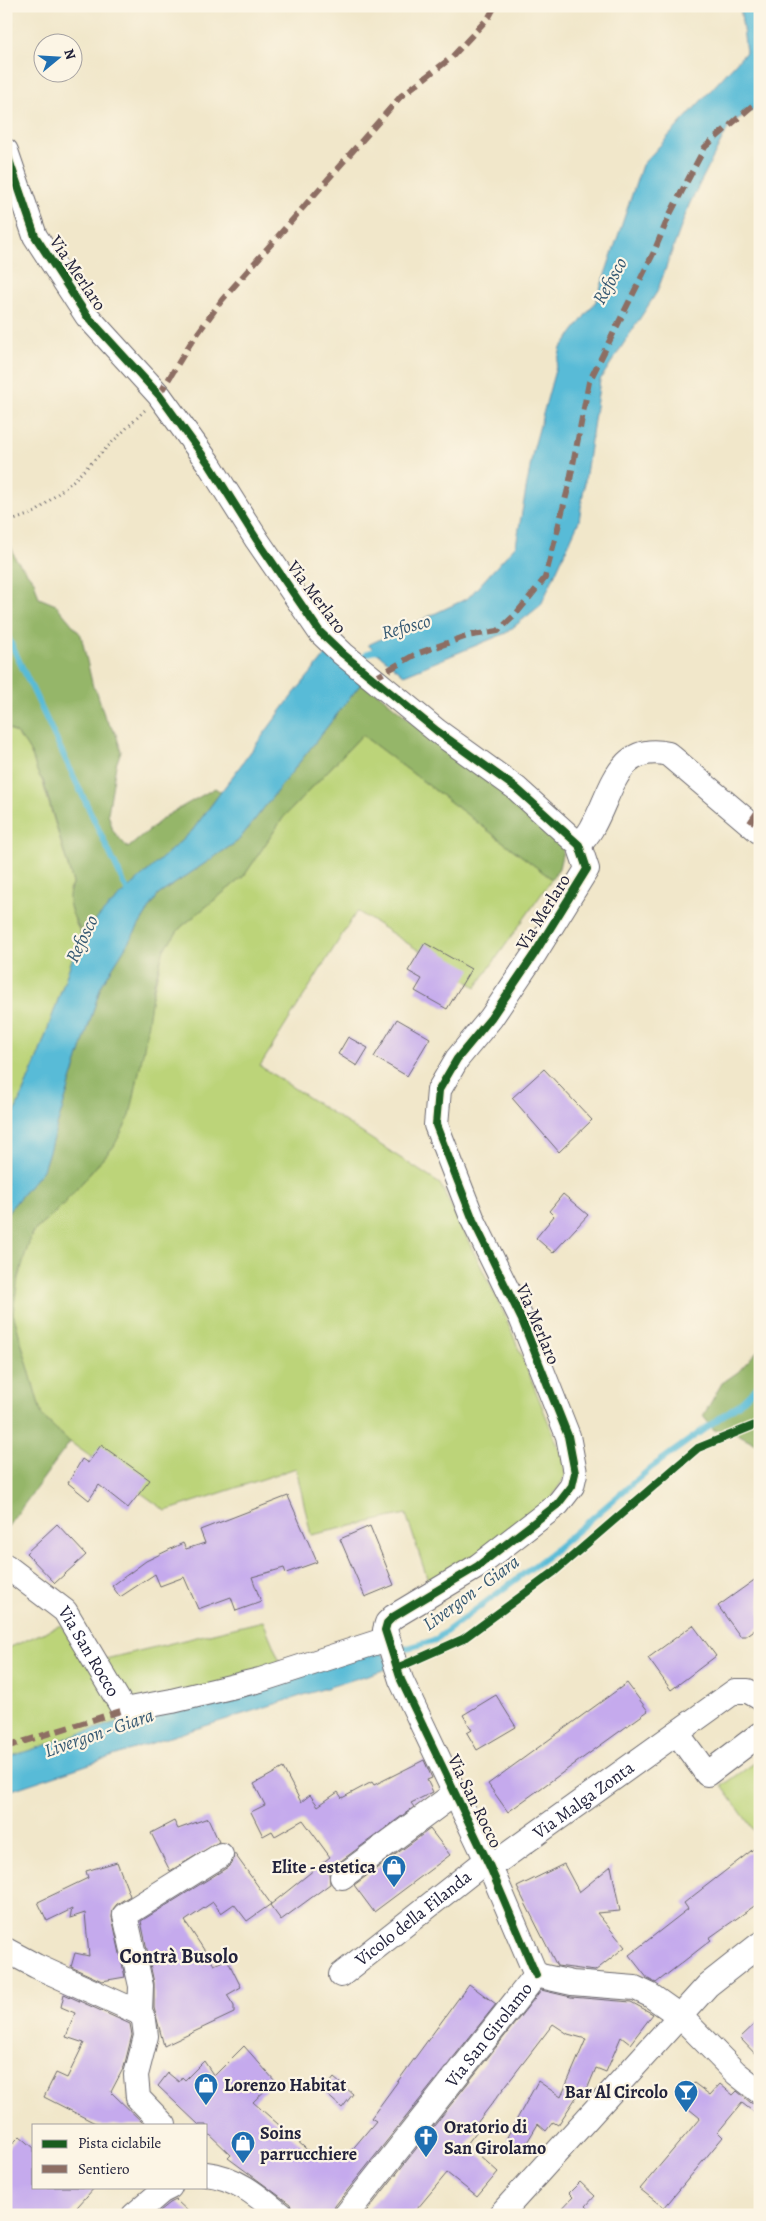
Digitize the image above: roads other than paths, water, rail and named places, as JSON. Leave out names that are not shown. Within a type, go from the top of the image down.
[{"type":"street","name":"Via Merlaro","points":[[6,151],[35,236],[87,316],[159,395],[209,464],[257,540],[320,632],[343,654],[437,731],[516,788],[579,845],[587,869],[513,986],[491,1018],[457,1059],[443,1082],[439,1090],[436,1125],[473,1220],[522,1320],[568,1436],[575,1473],[572,1486],[558,1504],[478,1566],[392,1617],[387,1623],[387,1639]]},
{"type":"street","points":[[579,845],[593,826],[610,788],[629,758],[654,750],[668,754],[760,832]]},
{"type":"street","name":"Via San Rocco","points":[[6,1566],[65,1611],[124,1710],[172,1701],[260,1680],[387,1639],[401,1680],[488,1864],[536,1975]]},
{"type":"street","name":"Via Malga Zonta","points":[[488,1864],[736,1690],[748,1691],[760,1698]]},
{"type":"street","points":[[677,1733],[706,1774],[760,1734]]},
{"type":"street","name":"Via San Rocco","points":[[342,1877],[454,1794]]},
{"type":"street","points":[[163,2124],[138,2098],[136,2074],[146,2036],[144,2020],[140,2012],[141,1986],[125,1915],[221,1855]]},
{"type":"street","name":"Vicolo della Filanda","points":[[341,1975],[488,1864]]},
{"type":"street","points":[[500,2215],[708,1985],[760,1944]]},
{"type":"street","points":[[6,1950],[36,1966],[140,2012]]},
{"type":"street","name":"Via San Girolamo","points":[[346,2215],[536,1975],[572,1983],[635,1988],[650,1995],[681,2017],[736,2073],[760,2092]]},
{"type":"street","points":[[208,2174],[223,2176],[240,2184],[256,2194],[281,2215]]},
{"type":"street","points":[[134,2215],[166,2189]]},
{"type":"water","points":[[740,6],[760,6],[760,105],[730,124],[689,205],[657,292],[600,380],[579,521],[541,605],[506,633],[404,675],[368,645],[468,598],[516,545],[533,451],[561,348],[596,301],[642,165],[746,52]]},
{"type":"water","points":[[329,651],[363,681],[238,841],[158,895],[101,986],[43,1170],[6,1214],[6,1133],[39,1054],[81,934],[192,831],[292,696]]},
{"type":"water","points":[[375,1638],[390,1668],[173,1736],[6,1792],[6,1758]]},
{"type":"waterway","points":[[6,633],[129,894]]},
{"type":"waterway","name":"Refosco","points":[[358,661],[368,653],[382,649]]},
{"type":"waterway","name":"Livergon - Giara","points":[[398,1651],[435,1640],[550,1554],[652,1467],[739,1404],[760,1383]]},
{"type":"place","name":"Elite - estetica","points":[[394,1888]]},
{"type":"place","name":"Lorenzo Habitat","points":[[206,2106]]},
{"type":"place","name":"Bar Al Circolo","points":[[686,2113]]},
{"type":"place","name":"Oratorio di San Girolamo","points":[[426,2158]]},
{"type":"place","name":"Soins parrucchiere","points":[[243,2164]]},
{"type":"district","name":"Contrà Busolo","points":[[179,1956]]}]
